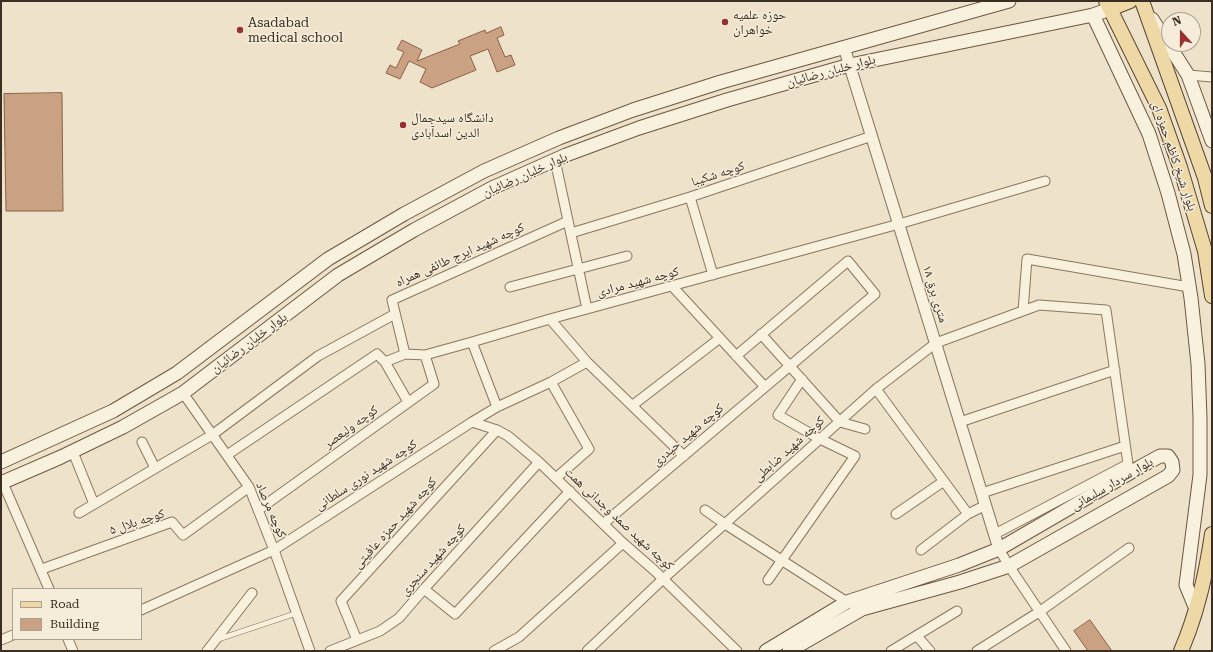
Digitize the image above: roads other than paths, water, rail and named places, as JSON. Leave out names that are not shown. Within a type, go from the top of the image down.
[{"type":"main road","name":"بلوار خلبان رضائیان","points":[[1,462],[113,411],[171,377],[328,259],[404,214],[484,171],[559,138],[633,110],[721,82],[1009,1]]},
{"type":"main road","points":[[1108,5],[1138,3],[1188,75],[1212,141]]},
{"type":"main road","name":"بلوار شیخ کاظم حمزه ای","points":[[1138,3],[1205,178],[1212,206]]},
{"type":"main road","name":"بلوار خلبان رضائیان","points":[[2,483],[73,452],[183,393],[338,275],[414,230],[492,188],[555,160],[639,128],[727,100],[850,65],[1093,15],[1108,5]]},
{"type":"main road","name":"بلوار شیخ کاظم حمزه ای","points":[[1108,5],[1160,108],[1178,160],[1205,251],[1212,296]]},
{"type":"main road","points":[[1093,15],[1149,134],[1168,193],[1184,254],[1198,364],[1200,418],[1200,475],[1186,585],[1196,609]]},
{"type":"main road","points":[[171,377],[183,393]]},
{"type":"main road","name":"بلوار سردار سلیمانی","points":[[766,651],[847,602],[959,565],[999,548],[1160,456],[1168,456],[1172,462],[1173,470],[1168,476],[1009,566],[960,582],[862,609],[789,651]]},
{"type":"main road","points":[[1181,651],[1191,628],[1208,567],[1212,534]]},
{"type":"street","name":"۱۸ متری برق","points":[[844,47],[999,548]]},
{"type":"street","points":[[1188,75],[1212,77]]},
{"type":"street","name":"کوچه شکیبا","points":[[571,233],[690,197],[872,136]]},
{"type":"street","points":[[555,160],[587,309]]},
{"type":"street","name":"کوچه شهید مرادی","points":[[385,362],[405,354],[425,355],[550,319],[899,224],[1045,181]]},
{"type":"street","points":[[690,197],[713,275]]},
{"type":"street","name":"کوچه شهید ایرج طائفی همراه","points":[[405,354],[392,300],[568,221]]},
{"type":"street","points":[[510,287],[627,256]]},
{"type":"street","points":[[1023,311],[1027,260],[1189,288]]},
{"type":"street","name":"کوچه شهید حیدری","points":[[603,524],[875,294],[848,261],[761,334]]},
{"type":"street","points":[[672,286],[765,387]]},
{"type":"street","name":"کوچه شهید ضابطی","points":[[587,651],[663,579],[876,389],[936,343],[1039,304],[1106,310],[1115,370]]},
{"type":"street","points":[[79,513],[212,435],[318,356],[395,314]]},
{"type":"street","points":[[550,319],[587,362],[684,456]]},
{"type":"street","points":[[736,356],[761,334],[840,422],[865,428]]},
{"type":"street","points":[[633,405],[720,338]]},
{"type":"street","points":[[472,342],[496,407]]},
{"type":"street","points":[[227,454],[377,354],[385,362],[408,402]]},
{"type":"street","name":"کوچه ولیعصر","points":[[258,510],[434,384],[425,355]]},
{"type":"street","name":"کوچه شهید نوری سلطانی","points":[[142,610],[274,550],[496,407],[551,382],[587,362]]},
{"type":"street","points":[[960,422],[1115,370],[1128,464],[995,534]]},
{"type":"street","points":[[768,580],[855,456],[820,439],[778,415],[802,379]]},
{"type":"street","points":[[551,382],[589,450],[556,478]]},
{"type":"street","points":[[876,389],[968,514]]},
{"type":"street","name":"کوچه مرصاد","points":[[183,393],[249,487],[297,613],[308,650]]},
{"type":"street","name":"کوچه شهید صمد وجدانی همت","points":[[472,422],[497,430],[508,436],[570,491],[737,651]]},
{"type":"street","name":"کوچه شهید حمزه عافیتی","points":[[357,640],[341,601],[497,430]]},
{"type":"street","points":[[142,442],[155,468]]},
{"type":"street","points":[[982,493],[1125,446]]},
{"type":"street","points":[[73,452],[94,504]]},
{"type":"street","name":"کوچه شهید سنجری","points":[[330,651],[380,631],[399,618],[538,462]]},
{"type":"street","points":[[896,514],[944,481]]},
{"type":"street","points":[[2,483],[42,570],[49,588]]},
{"type":"street","name":"کوچه بلال ۵","points":[[42,570],[172,522],[183,535],[249,487]]},
{"type":"street","points":[[424,589],[455,614],[570,491]]},
{"type":"street","points":[[921,550],[968,514],[986,505]]},
{"type":"street","points":[[705,510],[847,602]]},
{"type":"street","points":[[497,651],[520,637],[623,543]]},
{"type":"street","points":[[999,548],[1009,566],[1066,651]]},
{"type":"street","points":[[977,651],[1039,612],[1130,548]]},
{"type":"street","points":[[207,651],[252,593]]},
{"type":"street","points":[[892,651],[957,611]]},
{"type":"street","points":[[1,640],[12,635]]},
{"type":"street","points":[[917,636],[930,651]]},
{"type":"street","points":[[71,640],[73,651]]},
{"type":"lane","points":[[216,640],[297,613]]},
{"type":"place","name":"حوزه علمیه خواهران","points":[[725,22]]},
{"type":"place","name":"Asadabad medical school","points":[[240,30]]},
{"type":"place","name":"دانشگاه سیدجمال الدین اسدآبادی","points":[[403,125]]}]
